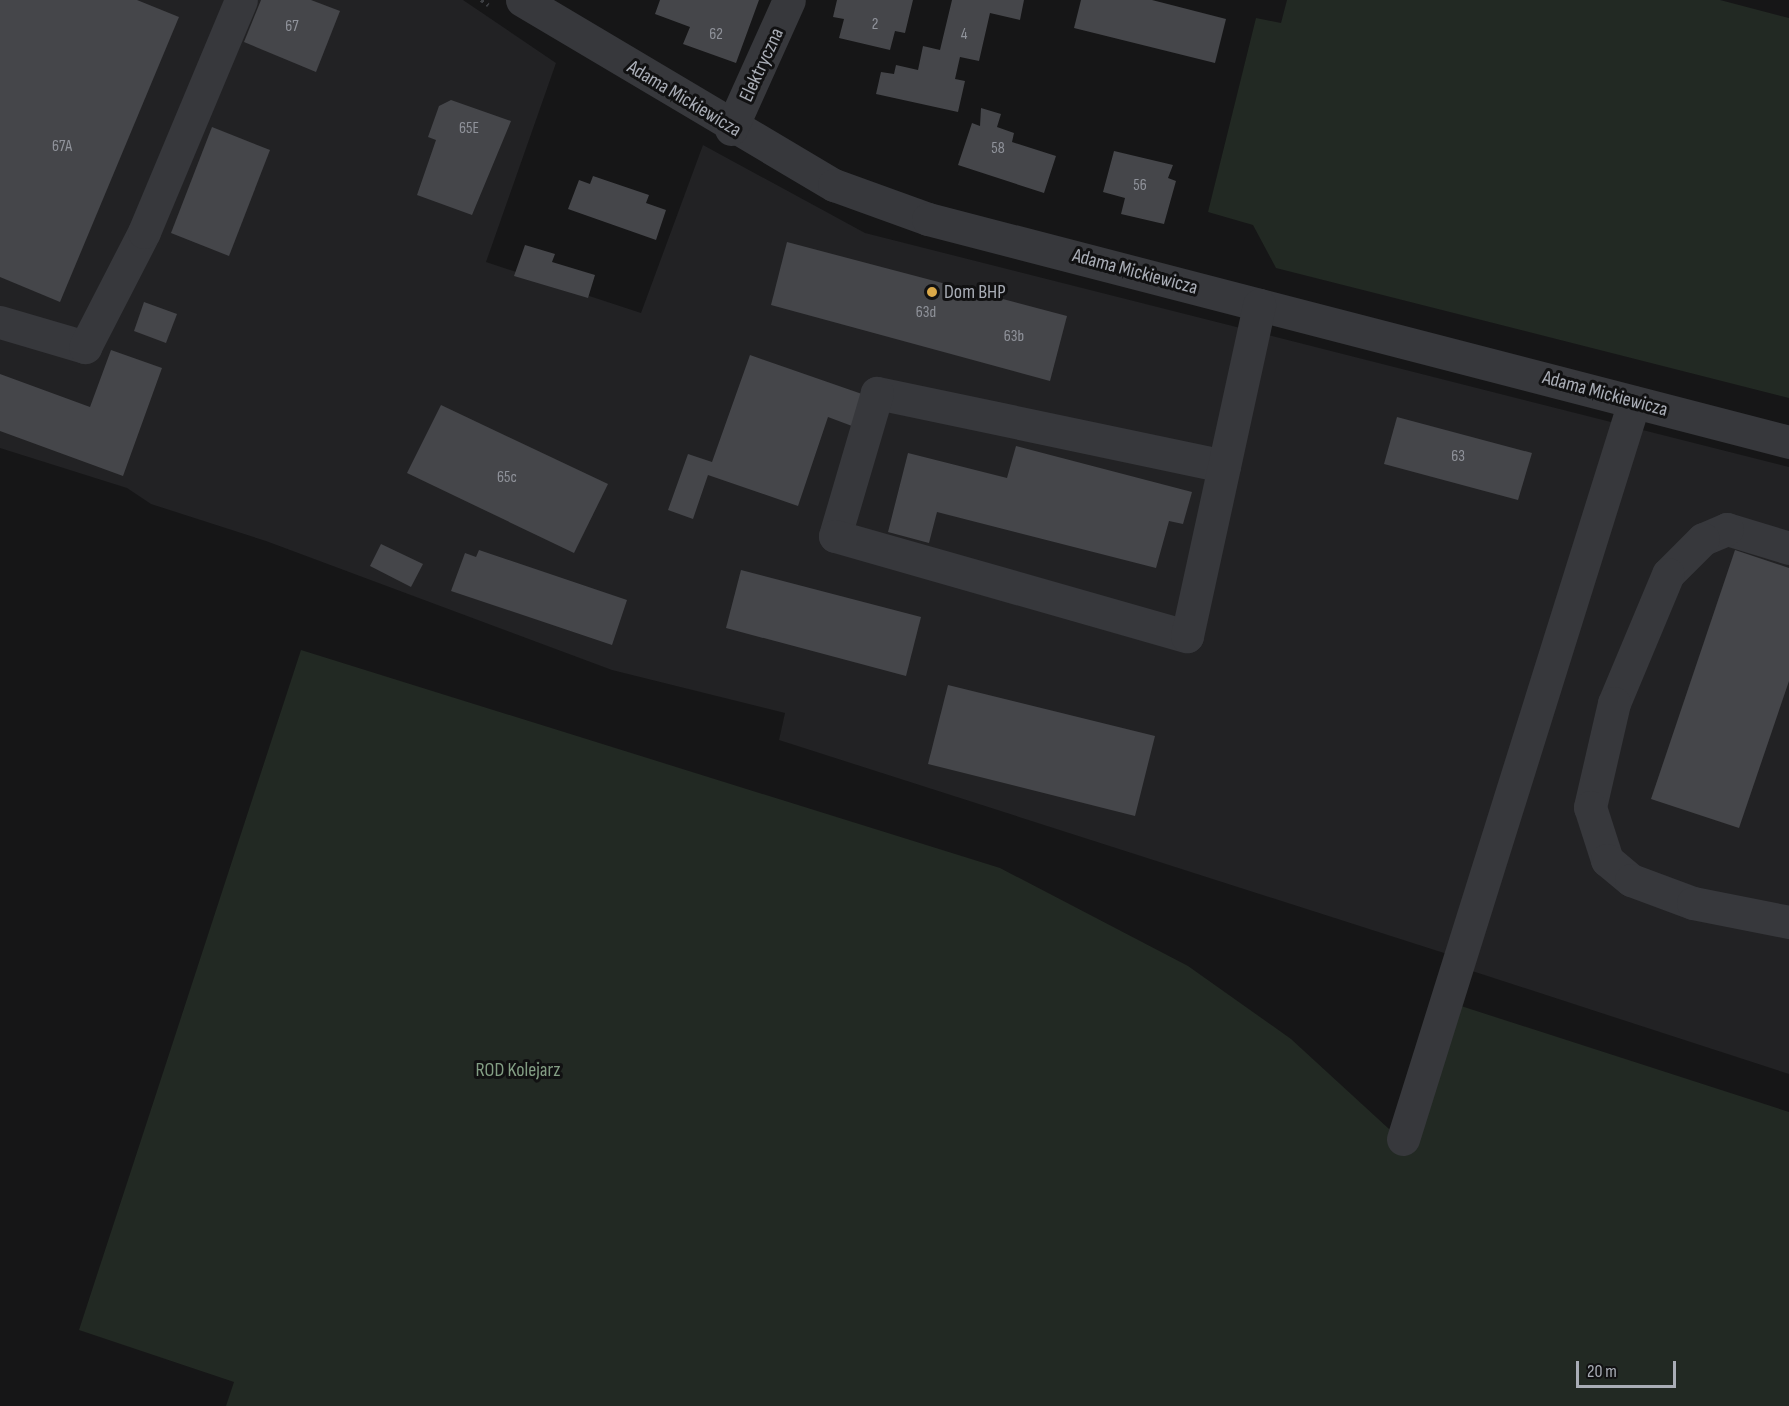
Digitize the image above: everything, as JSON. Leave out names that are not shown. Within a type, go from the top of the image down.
[{"type":"street","points":[[0,322],[85,348],[144,232],[241,0]]},
{"type":"street","name":"Adama Mickiewicza","points":[[522,0],[731,129],[834,185],[928,219],[1789,442]]},
{"type":"street","name":"Elektryczna","points":[[731,129],[789,0]]},
{"type":"street","points":[[1224,466],[877,393],[836,536],[1187,636],[1224,466],[1259,305]]},
{"type":"street","points":[[1402,1139],[1634,402]]},
{"type":"street","points":[[1789,548],[1727,529],[1703,538],[1668,574],[1614,703],[1590,807],[1607,860],[1631,880],[1693,903],[1789,922]]},
{"type":"shaded area","points":[[0,0],[463,0],[556,63],[486,262],[641,313],[703,145],[865,233],[1789,467],[1789,1074],[1466,969],[1469,961],[779,740],[785,713],[612,670],[266,541],[151,504],[127,488],[0,448]]},
{"type":"green space","points":[[1287,0],[1720,0],[1789,18],[1789,398],[1276,268],[1253,225],[1208,212],[1256,18],[1281,23]]},
{"type":"green space","name":"ROD Kolejarz","points":[[301,650],[1000,868],[1188,966],[1291,1039],[1413,1151],[1461,1006],[1789,1112],[1789,1406],[226,1406],[234,1382],[79,1330]]},
{"type":"building","points":[[0,0],[137,0],[179,17],[60,302],[0,277]]},
{"type":"building","points":[[261,0],[311,0],[340,11],[316,72],[244,42]]},
{"type":"building","points":[[660,0],[759,0],[736,63],[683,44],[690,27],[655,14]]},
{"type":"building","points":[[837,0],[913,0],[905,33],[895,31],[890,50],[839,38],[844,19],[833,17]]},
{"type":"building","points":[[952,0],[1024,0],[1020,20],[990,13],[979,61],[960,57],[955,79],[965,81],[958,112],[876,94],[881,72],[894,74],[896,65],[918,70],[923,46],[940,50]]},
{"type":"building","points":[[1081,0],[1152,0],[1226,19],[1215,63],[1074,28]]},
{"type":"building","points":[[451,100],[511,121],[472,215],[417,195],[436,140],[428,137],[439,106]]},
{"type":"building","points":[[981,108],[1001,114],[997,127],[1014,133],[1012,142],[1056,156],[1044,193],[958,165],[972,123],[980,126]]},
{"type":"building","points":[[212,127],[270,150],[229,256],[171,233]]},
{"type":"building","points":[[1114,151],[1173,165],[1168,178],[1176,181],[1164,224],[1121,214],[1125,198],[1103,192]]},
{"type":"building","points":[[593,176],[649,195],[646,203],[666,210],[656,240],[568,209],[579,180],[590,184]]},
{"type":"building","points":[[787,242],[1067,316],[1050,381],[771,305]]},
{"type":"building","points":[[525,245],[555,254],[552,262],[595,275],[588,298],[514,276]]},
{"type":"building","points":[[144,302],[177,314],[166,343],[134,331]]},
{"type":"building","points":[[111,350],[162,368],[123,476],[0,431],[0,374],[90,407]]},
{"type":"building","points":[[750,355],[862,394],[852,426],[828,417],[798,506],[708,475],[693,519],[668,510],[688,454],[712,462]]},
{"type":"building","points":[[441,405],[608,484],[574,553],[407,473]]},
{"type":"building","points":[[1397,417],[1532,453],[1518,500],[1384,464]]},
{"type":"building","points":[[1016,446],[1192,492],[1183,524],[1169,521],[1156,568],[937,512],[929,543],[888,532],[908,453],[1007,478]]},
{"type":"building","points":[[381,544],[423,564],[411,587],[370,566]]},
{"type":"building","points":[[479,550],[627,600],[612,645],[451,591],[465,553],[476,557]]},
{"type":"building","points":[[1735,550],[1789,568],[1789,681],[1739,828],[1651,799]]},
{"type":"building","points":[[741,570],[921,617],[906,676],[726,628]]},
{"type":"building","points":[[948,685],[1155,736],[1135,816],[928,764]]},
{"type":"place","name":"Dom BHP","points":[[932,292]]}]
